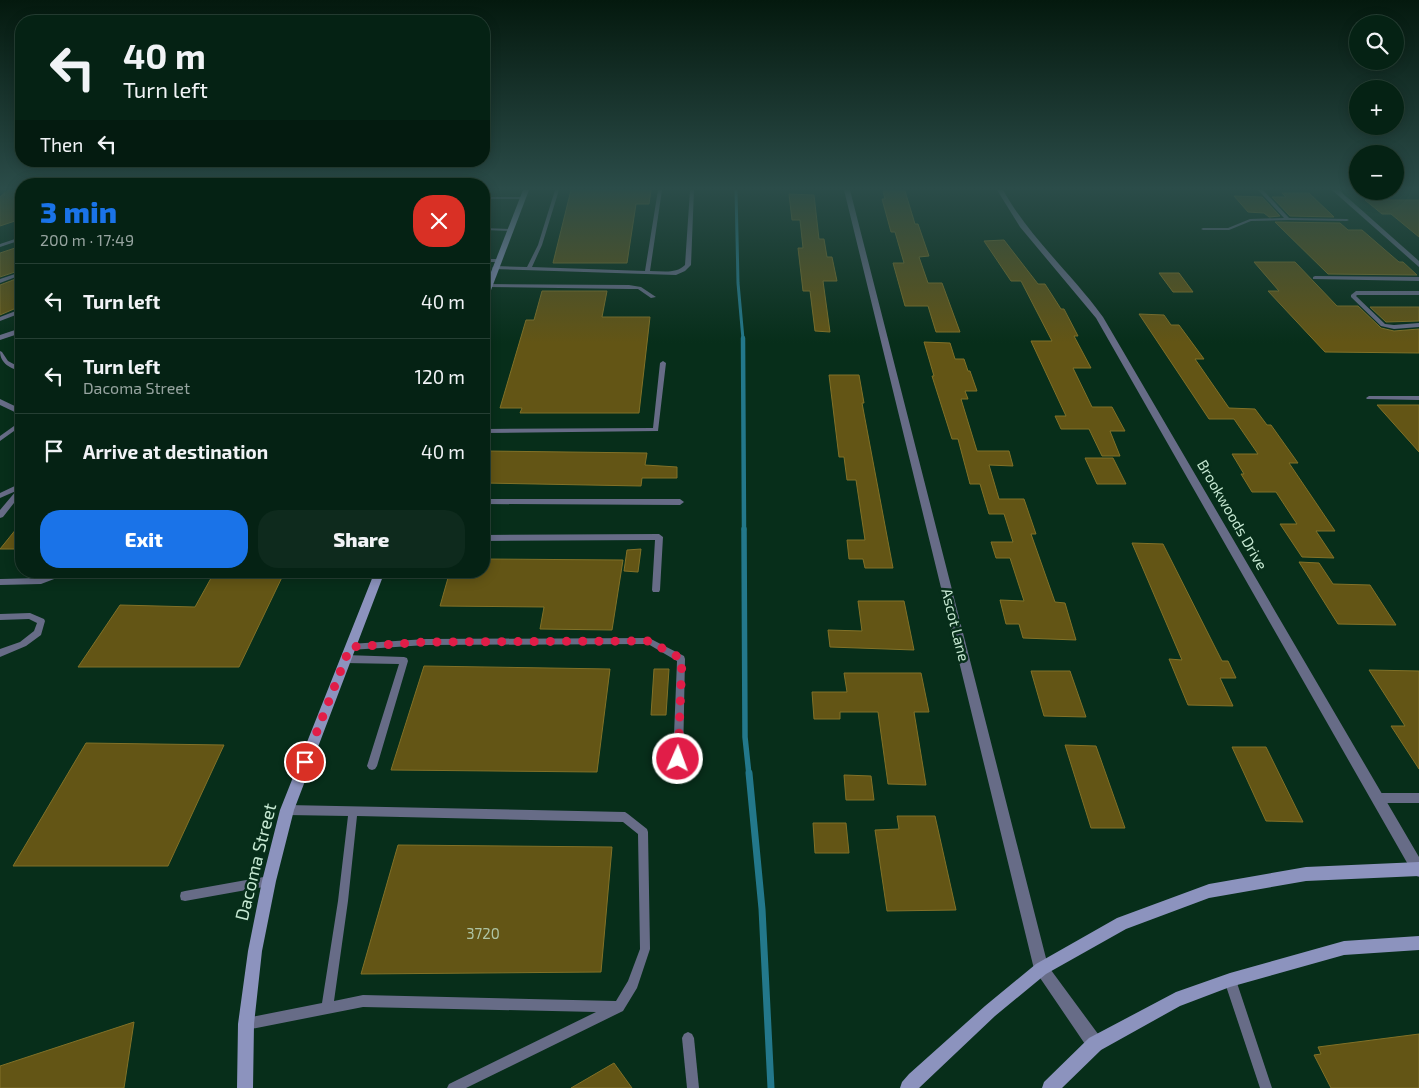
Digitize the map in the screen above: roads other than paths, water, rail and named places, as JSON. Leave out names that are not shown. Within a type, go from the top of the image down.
[{"type":"main road","points":[[490,280],[506,241]]},
{"type":"main road","name":"Dacoma Street","points":[[246,1088],[246,1024],[255,951],[268,881],[287,810],[377,578]]},
{"type":"main road","points":[[908,1088],[990,1010],[1041,969],[1122,923],[1209,891],[1306,874],[1419,869]]},
{"type":"main road","points":[[1050,1088],[1095,1044],[1176,1000],[1230,980],[1344,948],[1419,943]]},
{"type":"street","name":"Ascot Lane","points":[[860,241],[1041,969],[1095,1044]]},
{"type":"street","name":"Brookwoods Drive","points":[[1032,241],[1082,294],[1099,317],[1419,869]]},
{"type":"street","points":[[1392,241],[1419,265]]},
{"type":"street","points":[[0,338],[15,332]]},
{"type":"street","points":[[0,402],[15,409]]},
{"type":"lane","points":[[0,246],[14,241]]},
{"type":"lane","points":[[529,269],[541,241]]},
{"type":"lane","points":[[647,272],[652,241]]},
{"type":"lane","points":[[490,262],[529,269],[676,273],[688,265],[689,241]]},
{"type":"lane","points":[[0,281],[15,275]]},
{"type":"lane","points":[[1315,278],[1419,279]]},
{"type":"lane","points":[[490,289],[630,287],[639,288],[653,297]]},
{"type":"lane","points":[[1419,293],[1356,293],[1353,296],[1382,325],[1394,327],[1419,326]]},
{"type":"lane","points":[[0,319],[15,313]]},
{"type":"lane","points":[[0,354],[6,362],[15,367]]},
{"type":"lane","points":[[490,431],[656,430],[663,363]]},
{"type":"lane","points":[[1369,398],[1419,398]]},
{"type":"lane","points":[[0,440],[15,429]]},
{"type":"lane","points":[[0,496],[15,489]]},
{"type":"lane","points":[[0,514],[15,497]]},
{"type":"lane","points":[[490,502],[680,502]]},
{"type":"lane","points":[[490,538],[659,537],[656,590]]},
{"type":"lane","points":[[0,582],[41,581],[49,578]]},
{"type":"lane","points":[[0,616],[30,616],[41,621],[38,633],[23,644],[0,653]]},
{"type":"lane","points":[[347,653],[426,642],[649,641],[682,659],[678,759]]},
{"type":"lane","points":[[347,653],[404,661],[372,766]]},
{"type":"lane","points":[[1378,798],[1419,798]]},
{"type":"lane","points":[[287,810],[625,817],[643,832],[645,949],[634,984],[619,1007],[453,1088]]},
{"type":"lane","points":[[326,1008],[343,901],[353,811]]},
{"type":"lane","points":[[185,896],[268,881]]},
{"type":"lane","points":[[1230,980],[1266,1088]]},
{"type":"lane","points":[[246,1024],[363,1001],[619,1007]]},
{"type":"lane","points":[[688,1038],[693,1088]]},
{"type":"waterway","points":[[737,241],[738,283],[743,339]]},
{"type":"waterway","points":[[743,338],[744,530]]},
{"type":"waterway","points":[[744,529],[745,737],[749,775]]},
{"type":"waterway","points":[[749,773],[762,909],[771,1088]]}]
